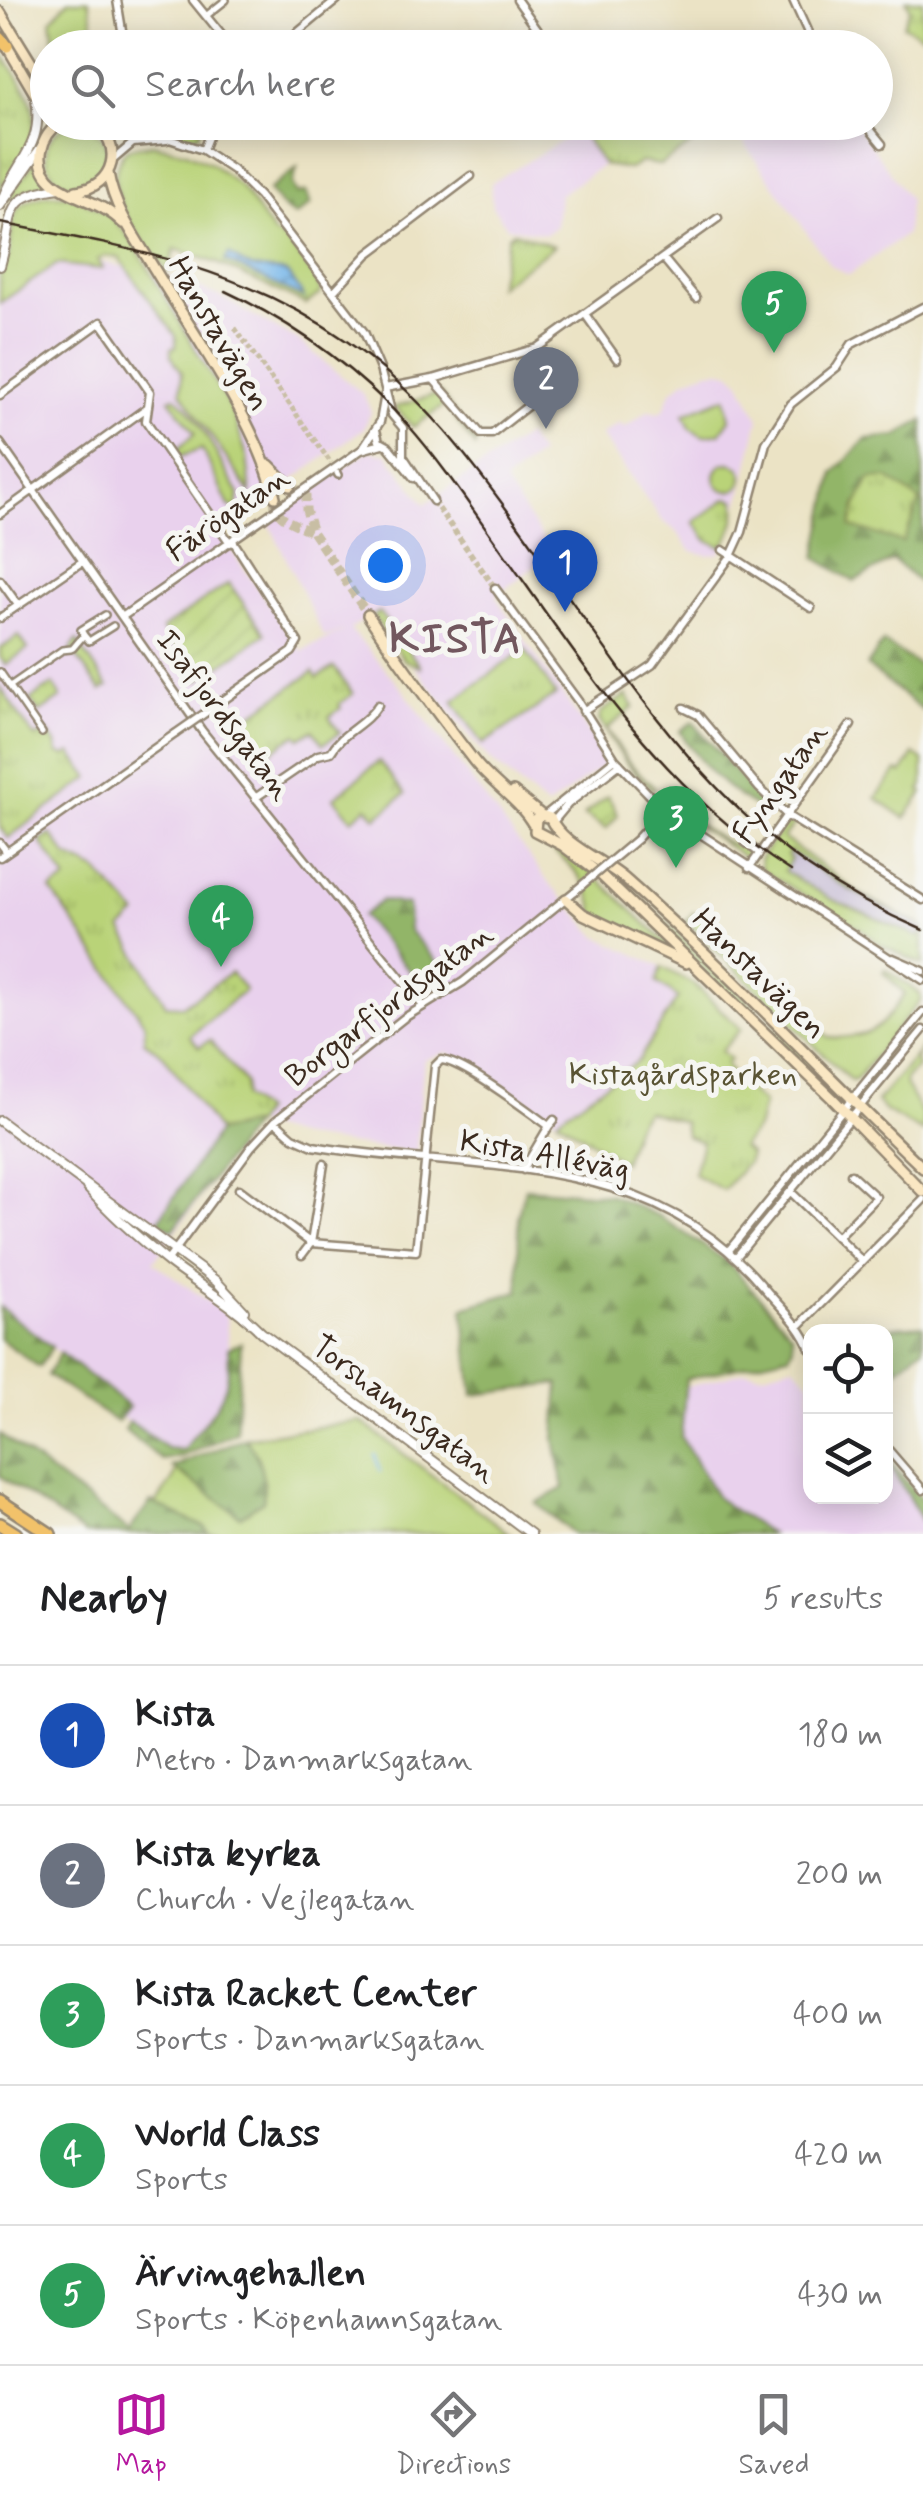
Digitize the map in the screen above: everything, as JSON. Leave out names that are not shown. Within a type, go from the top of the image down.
[{"type":"highway","points":[[0,1501],[50,1534]]},
{"type":"highway","points":[[0,1524],[16,1534]]},
{"type":"main road","points":[[0,12],[30,61]]},
{"type":"main road","points":[[2,40],[30,82]]},
{"type":"main road","points":[[44,140],[43,167],[50,179],[66,189],[92,188],[108,172],[113,160],[109,140]]},
{"type":"main road","name":"Hanstavägen","points":[[108,172],[112,192],[132,232],[218,374],[264,460],[274,499],[279,490],[291,486],[264,460]]},
{"type":"main road","name":"Hanstavägen","points":[[66,189],[102,206],[132,232]]},
{"type":"main road","name":"Hanstavägen","points":[[368,615],[432,708],[477,765],[524,809],[534,831],[562,845],[600,874],[923,1192]]},
{"type":"main road","name":"Hanstavägen","points":[[464,746],[548,820],[630,883],[923,1168]]},
{"type":"main road","points":[[533,824],[548,820],[544,836]]},
{"type":"main road","points":[[566,899],[583,914],[678,957],[704,977]]},
{"type":"main road","points":[[752,1022],[763,1012]]},
{"type":"street","points":[[117,0],[122,30]]},
{"type":"street","points":[[193,0],[217,30]]},
{"type":"street","points":[[206,16],[226,0]]},
{"type":"street","points":[[301,30],[337,0]]},
{"type":"street","points":[[517,0],[538,30]]},
{"type":"street","points":[[793,0],[807,30]]},
{"type":"street","points":[[1,203],[8,182],[34,140]]},
{"type":"street","points":[[113,160],[126,146],[140,140],[178,140],[203,150],[233,170],[258,196],[334,290],[369,341],[394,419],[402,428],[404,456],[418,482]]},
{"type":"street","points":[[203,150],[207,140]]},
{"type":"street","points":[[879,140],[882,144]]},
{"type":"street","points":[[1,203],[42,146]]},
{"type":"street","points":[[334,290],[368,254],[470,176]]},
{"type":"street","points":[[0,266],[12,204],[26,194],[66,189]]},
{"type":"street","points":[[385,388],[538,348],[718,218]]},
{"type":"street","points":[[663,258],[696,298]]},
{"type":"street","points":[[583,711],[652,664],[731,556],[773,429],[791,404],[836,367],[852,344],[876,328],[923,307]]},
{"type":"street","points":[[586,314],[617,359]]},
{"type":"street","points":[[0,395],[101,322],[150,392],[146,421],[297,638],[296,650],[3,854],[0,843]]},
{"type":"street","points":[[433,378],[481,434],[492,434],[532,399]]},
{"type":"street","points":[[385,388],[376,438],[433,502]]},
{"type":"street","points":[[0,514],[148,406]]},
{"type":"street","points":[[380,422],[394,419]]},
{"type":"street","name":"Färögatan","points":[[122,617],[362,450],[376,430]]},
{"type":"street","points":[[385,445],[395,445],[402,438]]},
{"type":"street","name":"Isafjordsgatan","points":[[0,442],[202,731],[422,1006]]},
{"type":"street","name":"Färögatan","points":[[362,450],[385,445]]},
{"type":"street","points":[[723,550],[811,608]]},
{"type":"street","points":[[0,618],[82,561]]},
{"type":"street","points":[[0,580],[18,605]]},
{"type":"street","points":[[495,588],[618,762],[664,810],[923,980]]},
{"type":"street","points":[[105,615],[81,630],[84,635],[89,641],[112,626]]},
{"type":"street","points":[[10,686],[62,650],[72,648],[84,635]]},
{"type":"street","points":[[0,672],[42,733]]},
{"type":"street","points":[[622,685],[627,695]]},
{"type":"street","points":[[255,798],[318,755],[330,752],[378,705]]},
{"type":"street","points":[[684,708],[698,714],[748,776],[788,816],[923,900]]},
{"type":"street","name":"Fyngatan","points":[[748,868],[851,725]]},
{"type":"street","points":[[548,820],[618,762]]},
{"type":"street","name":"Borgarfjordsgatan","points":[[167,1261],[250,1148],[276,1121],[422,1006],[463,982],[637,839],[664,810]]},
{"type":"street","points":[[745,842],[760,853]]},
{"type":"street","points":[[874,948],[923,971]]},
{"type":"street","points":[[857,1103],[923,1012]]},
{"type":"street","points":[[730,1249],[923,1030]]},
{"type":"street","points":[[239,1189],[310,1243],[416,1251],[436,1066],[441,1060],[450,1060],[552,1123],[523,1170]]},
{"type":"street","points":[[737,1256],[791,1192],[848,1114]]},
{"type":"street","name":"Torshamnsgatan","points":[[0,1121],[228,1292],[250,1321]]},
{"type":"street","name":"Kista Alléväg","points":[[276,1121],[293,1137],[313,1146],[523,1170],[625,1190],[662,1205],[730,1249],[803,1337]]},
{"type":"street","points":[[302,1254],[310,1243],[324,1164]]},
{"type":"street","points":[[837,1237],[876,1198],[851,1174]]},
{"type":"street","name":"Torshamnsgatan","points":[[87,1187],[121,1225],[167,1261],[532,1534]]},
{"type":"street","points":[[791,1192],[861,1260]]},
{"type":"street","points":[[798,1327],[923,1200]]},
{"type":"street","points":[[893,1455],[923,1490]]},
{"type":"shaded area","points":[[563,140],[587,140],[603,165],[559,195],[556,226],[546,234],[507,227],[492,206],[491,183]]},
{"type":"shaded area","points":[[742,140],[867,140],[909,199],[906,234],[849,275],[830,265]]},
{"type":"shaded area","points":[[0,240],[175,278],[218,296],[299,341],[364,395],[371,412],[364,428],[220,534],[301,651],[346,630],[324,637],[268,521],[368,451],[387,454],[425,504],[526,436],[540,454],[504,482],[553,553],[495,596],[609,762],[547,807],[488,758],[372,615],[350,629],[400,686],[550,884],[598,937],[662,967],[656,982],[678,996],[638,1061],[557,1119],[447,1052],[424,1060],[416,1153],[304,1138],[254,1124],[153,1262],[226,1314],[230,1373],[224,1394],[183,1450],[167,1448],[121,1417],[128,1406],[0,1307]]},
{"type":"shaded area","points":[[721,370],[741,382],[759,419],[732,532],[719,554],[708,555],[691,551],[662,520],[601,435],[620,423],[624,428],[648,411],[664,410],[671,392],[685,380]]},
{"type":"shaded area","points":[[790,851],[848,889],[923,927],[920,937],[831,899],[788,874],[784,870]]},
{"type":"shaded area","points":[[793,1365],[803,1375],[803,1504],[893,1504],[893,1471],[923,1522],[923,1534],[770,1534],[718,1499],[680,1437],[685,1387],[746,1371],[761,1374]]},
{"type":"green space","points":[[69,0],[89,0],[94,30],[52,30],[51,20]]},
{"type":"green space","points":[[906,0],[923,0],[923,36],[903,25],[910,9]]},
{"type":"green space","points":[[0,50],[29,97],[30,140],[0,190]]},
{"type":"green space","points":[[50,140],[106,143],[106,167],[89,184],[65,184],[48,167]]},
{"type":"green space","points":[[587,140],[699,140],[660,165],[641,162],[630,169],[603,165]]},
{"type":"green space","points":[[152,144],[187,152],[212,164],[241,187],[274,234],[287,241],[317,279],[321,293],[306,304],[217,263],[175,249],[168,272],[129,220],[117,190],[116,175],[123,154],[131,148]]},
{"type":"green space","points":[[35,161],[49,184],[26,190],[12,200],[8,198]]},
{"type":"green space","points":[[297,168],[292,184],[297,194],[306,192],[311,204],[295,216],[269,190]]},
{"type":"green space","points":[[50,194],[72,195],[110,215],[133,242],[233,413],[247,456],[251,494],[181,392],[182,372],[171,356],[176,336],[119,258],[105,256],[98,260],[101,269],[57,264],[0,303],[0,277],[9,254],[15,214],[26,202]]},
{"type":"green space","points":[[514,232],[554,246],[498,286],[508,237]]},
{"type":"green space","points":[[440,393],[476,442],[475,446],[445,405],[413,427],[395,407]]},
{"type":"green space","points":[[175,397],[193,414],[239,494],[237,509],[229,506],[202,449],[180,457],[177,450],[195,433],[170,399]]},
{"type":"green space","points":[[726,397],[730,419],[720,433],[703,436],[690,428],[684,414]]},
{"type":"green space","points":[[923,420],[923,586],[893,560],[854,581],[816,558],[834,473],[866,439],[897,436]]},
{"type":"green space","points":[[729,463],[739,467],[743,477],[739,487],[729,491],[719,487],[715,477],[719,467]]},
{"type":"green space","points":[[888,478],[920,501],[903,542],[851,527],[856,506],[870,479]]},
{"type":"green space","points":[[727,498],[735,500],[736,512],[722,547],[707,540],[694,522]]},
{"type":"green space","points":[[229,583],[265,634],[198,681],[162,629]]},
{"type":"green space","points":[[379,612],[420,667],[404,660],[373,616]]},
{"type":"green space","points":[[19,636],[28,649],[5,665],[0,649]]},
{"type":"green space","points":[[77,641],[108,687],[101,691],[71,649]]},
{"type":"green space","points":[[883,642],[923,668],[923,711],[867,666]]},
{"type":"green space","points":[[525,649],[556,695],[483,744],[453,701]]},
{"type":"green space","points":[[334,667],[353,694],[329,717],[340,733],[323,744],[313,730],[300,738],[297,734],[266,755],[243,720],[313,672],[317,678]]},
{"type":"green space","points":[[53,684],[61,698],[39,713],[30,700]]},
{"type":"green space","points":[[0,687],[34,737],[48,733],[58,753],[71,753],[90,778],[8,838],[0,827]]},
{"type":"green space","points":[[627,695],[634,707],[607,729],[628,762],[655,788],[652,790],[627,764],[599,720],[601,712]]},
{"type":"green space","points":[[693,722],[763,804],[761,810],[725,785],[696,755],[680,731]]},
{"type":"green space","points":[[914,754],[923,760],[923,793],[905,818],[876,798],[897,771],[902,773]]},
{"type":"green space","points":[[379,761],[405,794],[376,818],[367,807],[352,819],[334,798]]},
{"type":"green space","points":[[661,794],[714,835],[747,846],[755,854],[750,861],[657,798]]},
{"type":"green space","points":[[608,796],[618,815],[606,829],[584,815]]},
{"type":"green space","points":[[786,822],[795,823],[783,838],[857,892],[923,927],[848,889],[790,851],[787,855],[791,859],[784,871],[831,899],[919,937],[923,930],[923,965],[881,945],[860,928],[761,870],[760,859]]},
{"type":"green space","points":[[51,834],[68,857],[96,870],[137,914],[122,929],[166,1005],[182,1006],[231,973],[245,990],[190,1036],[199,1047],[210,1040],[245,1083],[244,1097],[263,1111],[254,1124],[218,1131],[164,1056],[144,1041],[145,1024],[51,890],[67,880],[40,841]]},
{"type":"green space","points":[[552,845],[583,864],[675,951],[595,915],[586,886],[551,849]]},
{"type":"green space","points":[[609,872],[758,1011],[752,1017],[606,876]]},
{"type":"green space","points":[[382,900],[408,905],[409,930],[440,965],[443,984],[431,989],[418,981],[362,916]]},
{"type":"green space","points":[[694,912],[829,1038],[867,1033],[888,1016],[905,994],[883,972],[885,969],[920,994],[921,999],[856,1080],[851,1081],[686,921]]},
{"type":"green space","name":"Kistagårdsparken","points":[[662,967],[695,985],[741,1029],[721,1051],[730,1059],[726,1064],[733,1076],[763,1103],[758,1126],[742,1147],[750,1154],[747,1163],[723,1190],[694,1174],[702,1142],[686,1136],[684,1122],[646,1111],[636,1125],[623,1162],[557,1119],[638,1061],[678,997],[656,982]]},
{"type":"green space","points":[[763,1017],[840,1091],[837,1094],[758,1022]]},
{"type":"green space","points":[[923,1046],[915,1061],[918,1067],[905,1084],[923,1116],[923,1132],[885,1111],[877,1102]]},
{"type":"green space","points":[[254,1124],[173,1230],[158,1221],[218,1131]]},
{"type":"green space","points":[[525,1188],[611,1195],[659,1216],[728,1262],[792,1334],[789,1355],[686,1379],[681,1437],[718,1499],[770,1534],[574,1534],[536,1503],[564,1488],[555,1439],[559,1384],[473,1395],[463,1308],[519,1291],[518,1215]]},
{"type":"green space","points":[[0,1307],[52,1347],[39,1367],[0,1339]]},
{"type":"green space","points":[[923,1325],[923,1348],[893,1372],[893,1327]]},
{"type":"green space","points":[[241,1343],[236,1432],[183,1456],[162,1460],[124,1430],[129,1421],[167,1448],[183,1450],[218,1404],[227,1380],[228,1348]]},
{"type":"green space","points":[[60,1353],[129,1407],[117,1422],[47,1375]]},
{"type":"green space","points":[[360,1421],[510,1534],[209,1534],[205,1528],[155,1505],[176,1470],[241,1516],[263,1501],[264,1493],[257,1459],[244,1438]]},
{"type":"green space","points":[[0,1434],[129,1531],[151,1502],[206,1528],[209,1534],[85,1534],[0,1476]]},
{"type":"green space","points":[[244,1438],[258,1459],[264,1492],[263,1501],[240,1516],[172,1467]]},
{"type":"green space","points":[[893,1466],[923,1501],[923,1522],[893,1471]]},
{"type":"water","points":[[229,254],[248,266],[286,273],[304,298],[225,261]]},
{"type":"waterway","points":[[375,1455],[380,1471]]},
{"type":"tunnel","points":[[235,328],[331,463]]},
{"type":"tunnel","points":[[293,486],[306,496],[313,533],[368,615]]},
{"type":"tunnel","points":[[274,500],[283,517],[313,533]]},
{"type":"tunnel","points":[[433,501],[495,588]]},
{"type":"railway","points":[[0,223],[137,251],[224,277],[307,316],[375,362],[423,407],[466,457],[652,712],[695,764],[742,812],[795,856],[854,896],[923,930]]},
{"type":"railway","points":[[225,291],[300,333],[388,404],[440,465],[590,673],[661,761],[744,838],[791,871]]},
{"type":"place","name":"Ärvingehallen","points":[[774,353]]},
{"type":"place","name":"Kista kyrka","points":[[546,429]]},
{"type":"place","name":"Kista","points":[[565,612]]},
{"type":"place","name":"Kista Racket Center","points":[[676,868]]},
{"type":"place","name":"World Class","points":[[221,967]]},
{"type":"district","name":"KISTA","points":[[456,637]]}]
